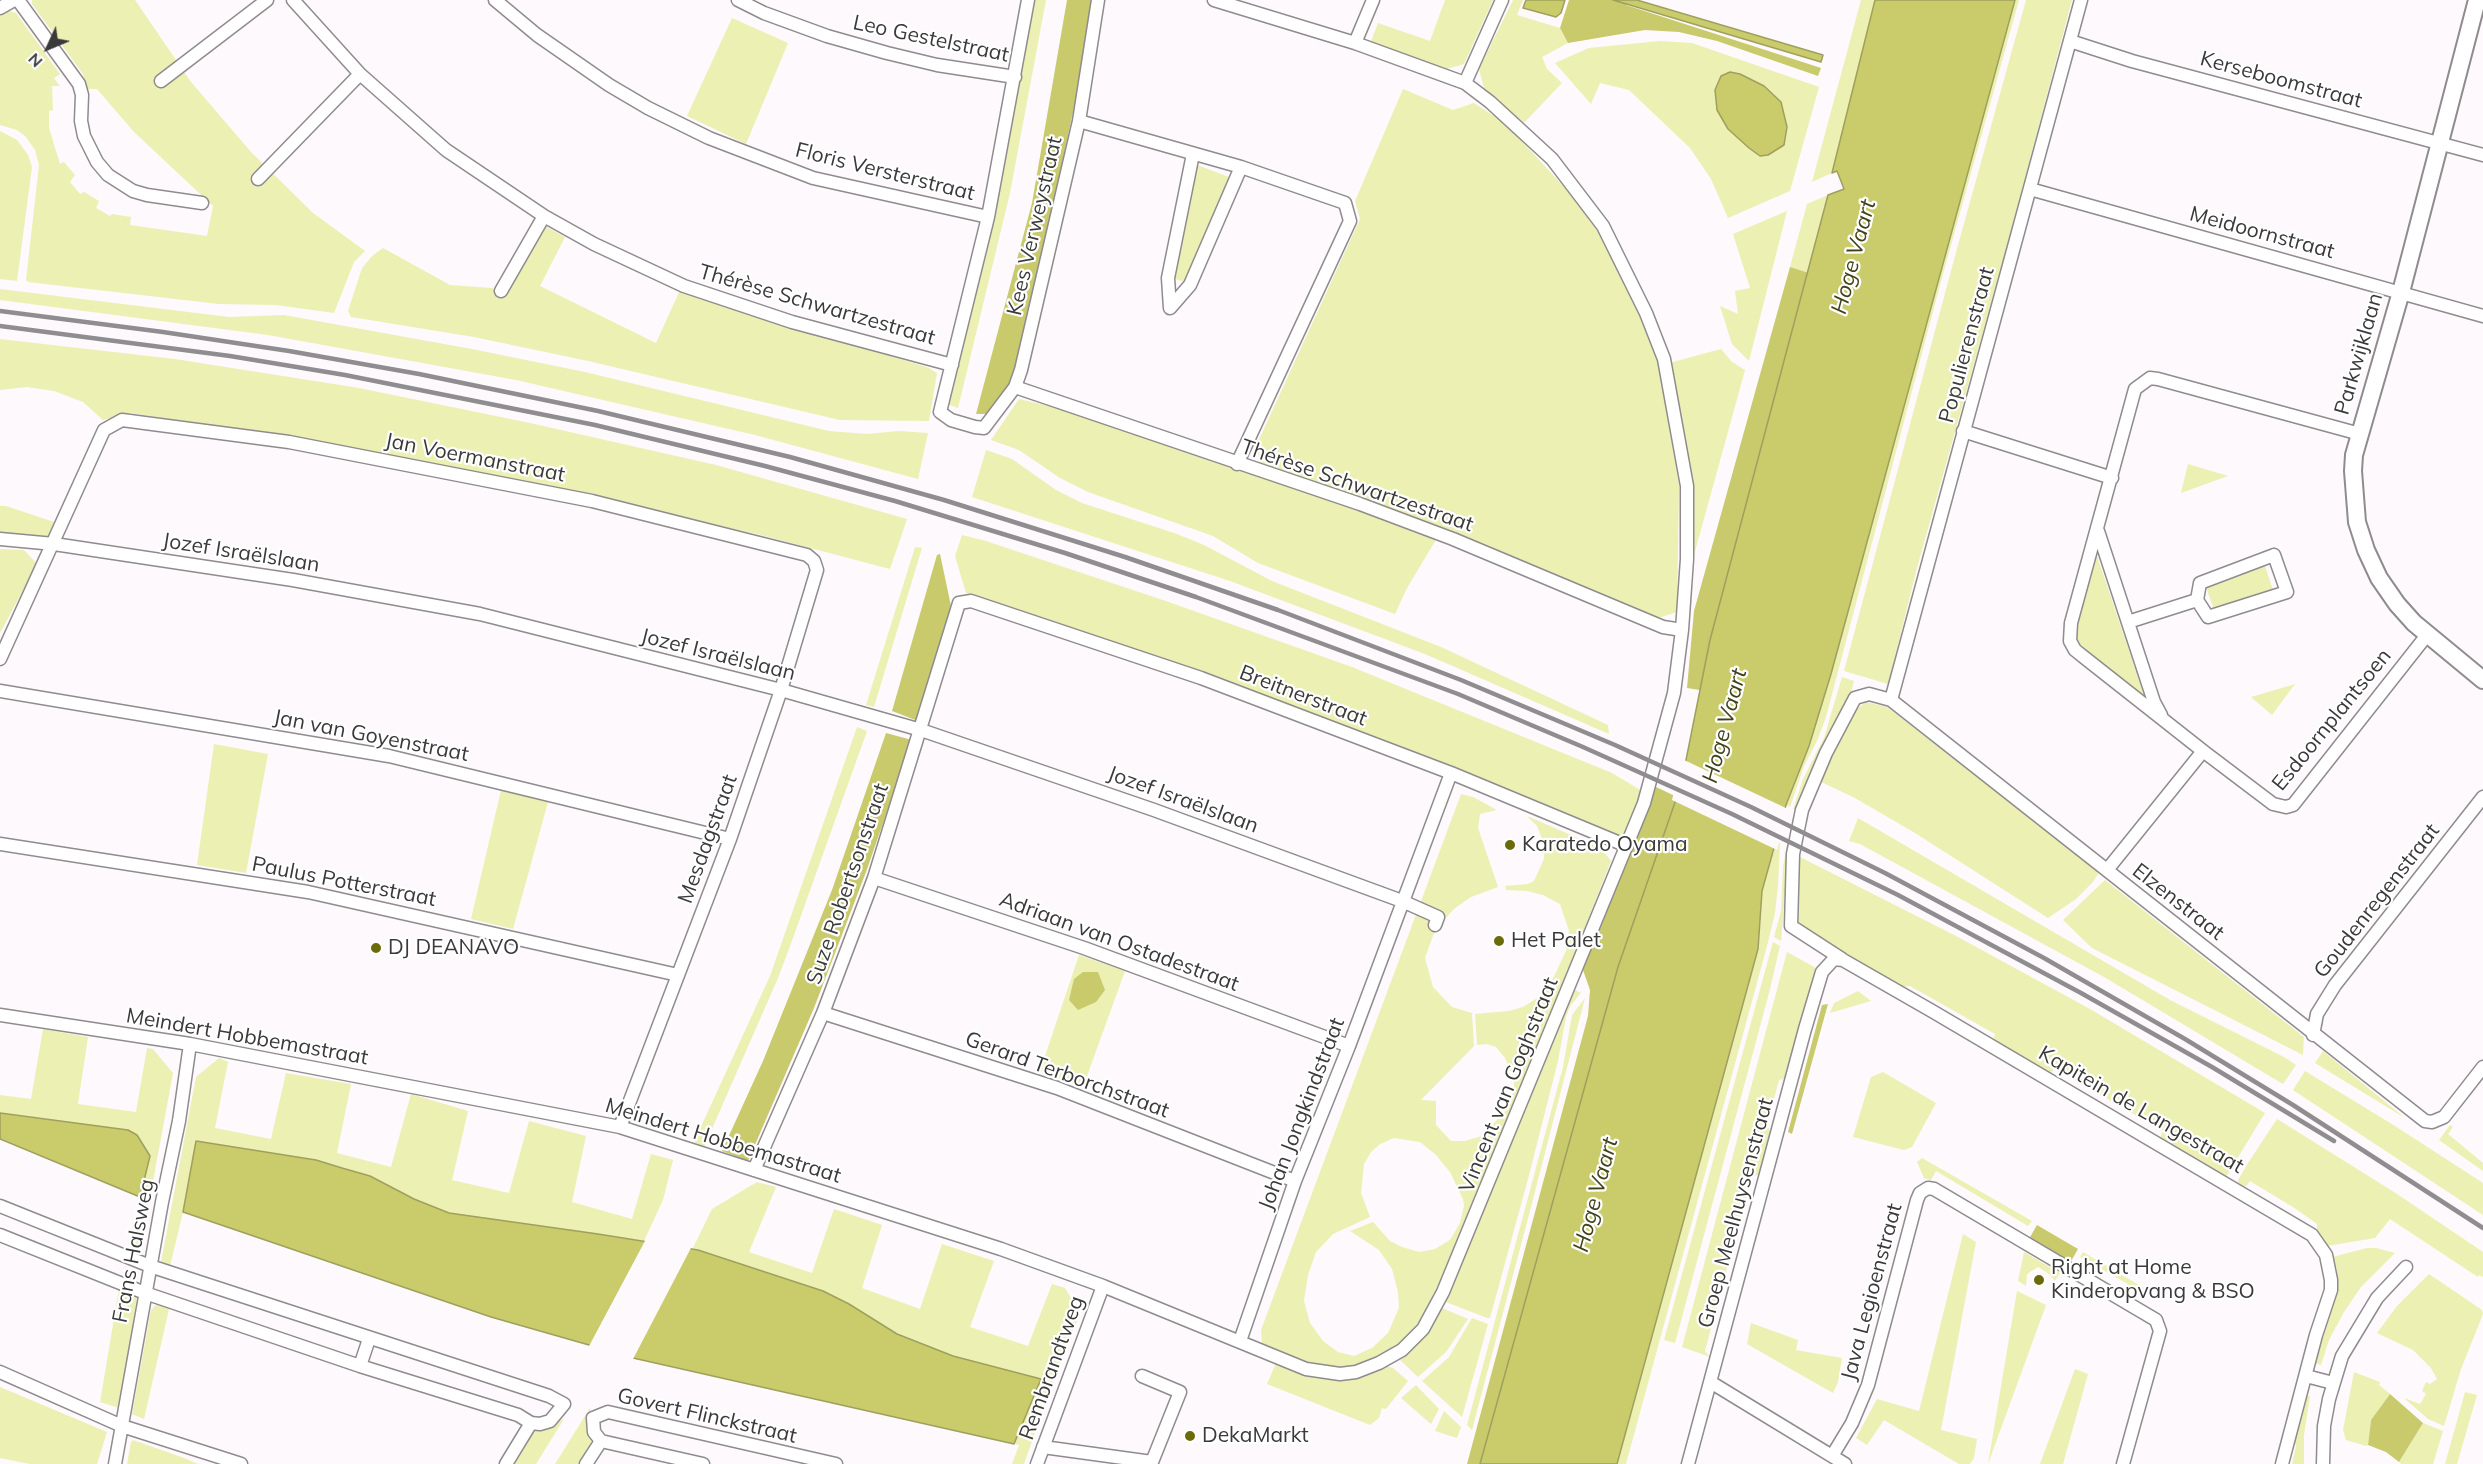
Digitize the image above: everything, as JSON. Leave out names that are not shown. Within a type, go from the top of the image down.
[{"type":"street","points":[[0,8],[14,0]]},
{"type":"street","points":[[18,0],[78,84],[82,95],[81,121],[84,136],[97,162],[108,175],[128,188],[147,195],[202,203]]},
{"type":"street","points":[[161,81],[267,0]]},
{"type":"street","name":"Thérèse Schwartzestraat","points":[[293,0],[360,74],[446,150],[544,216],[594,244],[703,293],[792,322],[952,365]]},
{"type":"street","name":"Floris Versterstraat","points":[[495,0],[537,35],[609,85],[648,108],[709,138],[813,178],[988,217]]},
{"type":"street","name":"Leo Gestelstraat","points":[[738,0],[764,13],[827,36],[887,53],[937,65],[1015,77]]},
{"type":"street","points":[[952,365],[988,217],[1028,0]]},
{"type":"street","name":"Kees Verweystraat","points":[[952,365],[940,412],[951,420],[984,428],[1015,387],[1021,370],[1079,121],[1098,0]]},
{"type":"street","name":"Vincent van Goghstraat","points":[[1214,0],[1355,42],[1465,83],[1552,159],[1603,226],[1624,266],[1664,359],[1687,486],[1687,560],[1682,630],[1674,693],[1663,743],[1644,803],[1627,846],[1443,1293],[1423,1329],[1414,1340],[1392,1357],[1367,1368],[1340,1374],[1306,1369],[1240,1341]]},
{"type":"street","points":[[1355,42],[1373,0]]},
{"type":"street","points":[[1465,83],[1502,0]]},
{"type":"street","name":"Populierenstraat","points":[[1891,700],[2081,0]]},
{"type":"street","name":"Parkwijklaan","points":[[2477,0],[2401,292],[2354,455],[2353,471],[2355,507],[2361,538],[2379,578],[2403,612],[2427,635],[2483,680]]},
{"type":"street","name":"Kerseboomstraat","points":[[2070,41],[2132,61],[2483,155]]},
{"type":"street","points":[[258,179],[360,74]]},
{"type":"street","points":[[1079,121],[1241,167],[1345,203],[1350,221],[1237,464]]},
{"type":"street","points":[[1193,154],[1168,278],[1170,308],[1190,285],[1241,167]]},
{"type":"street","name":"Meidoornstraat","points":[[2030,189],[2483,316]]},
{"type":"street","points":[[501,291],[544,216]]},
{"type":"street","name":"Esdoornplantsoen","points":[[2360,434],[2150,378],[2135,389],[2071,623],[2070,641],[2075,650],[2203,751],[2273,804],[2286,807],[2293,805],[2427,635]]},
{"type":"street","name":"Thérèse Schwartzestraat","points":[[1015,387],[1360,504],[1449,537],[1663,627],[1682,630]]},
{"type":"street","name":"Jan Voermanstraat","points":[[54,544],[104,430],[122,420],[289,442],[580,499],[807,555],[814,561]]},
{"type":"street","points":[[1963,431],[2112,478]]},
{"type":"street","name":"Esdoornplantsoen","points":[[2098,531],[2154,702],[2163,718]]},
{"type":"street","name":"Jozef Israëlslaan","points":[[0,539],[54,544],[293,580],[480,614],[781,690],[921,730],[1154,810],[1402,901]]},
{"type":"street","points":[[0,659],[54,544]]},
{"type":"street","points":[[2274,555],[2286,592],[2208,617],[2197,600],[2200,584],[2274,555]]},
{"type":"street","name":"Mesdagstraat","points":[[620,1127],[730,839],[781,690],[817,570],[814,561]]},
{"type":"street","points":[[2128,622],[2197,600]]},
{"type":"street","name":"Breitnerstraat","points":[[959,603],[971,602],[1201,678],[1451,774],[1627,846]]},
{"type":"street","name":"Suze Robertsonstraat","points":[[754,1170],[823,1013],[874,878],[959,603]]},
{"type":"street","name":"Jan van Goyenstraat","points":[[0,691],[389,756],[730,839]]},
{"type":"street","name":"Kapitein de Langestraat","points":[[1891,700],[1869,694],[1855,698],[1808,792],[1793,854],[1791,926],[1843,960],[2127,1124],[2312,1235],[2326,1255],[2331,1290],[2282,1464]]},
{"type":"street","name":"Elzenstraat","points":[[1891,700],[2313,1035],[2425,1121],[2432,1122],[2444,1117],[2483,1067]]},
{"type":"street","points":[[2107,870],[2203,751]]},
{"type":"street","name":"Johan Jongkindstraat","points":[[1240,1341],[1295,1181],[1349,1046],[1451,774]]},
{"type":"street","name":"Goudenregenstraat","points":[[2313,1035],[2317,1014],[2335,985],[2483,796]]},
{"type":"street","name":"Paulus Potterstraat","points":[[0,844],[308,892],[678,975]]},
{"type":"street","name":"Adriaan van Ostadestraat","points":[[874,878],[1084,948],[1349,1046]]},
{"type":"street","points":[[1402,901],[1438,917],[1435,924]]},
{"type":"street","name":"Groep Meelhuysenstraat","points":[[1688,1464],[1712,1383],[1718,1352],[1822,972],[1830,961],[1843,960]]},
{"type":"street","name":"Gerard Terborchstraat","points":[[823,1013],[1057,1088],[1295,1181]]},
{"type":"street","name":"Meindert Hobbemastraat","points":[[0,1015],[190,1044],[620,1127],[1001,1249],[1103,1286],[1240,1341]]},
{"type":"street","name":"Frans Halsweg","points":[[115,1464],[150,1266],[179,1121],[190,1044]]},
{"type":"street","name":"Java Legioenstraat","points":[[1832,1456],[1852,1423],[1868,1384],[1917,1200],[1920,1193],[1928,1188],[1934,1189],[2156,1320],[2160,1331],[2123,1464]]},
{"type":"street","points":[[0,1206],[150,1266],[549,1396],[564,1404],[550,1421],[540,1424],[531,1423],[518,1415],[360,1366],[145,1293],[0,1235]]},
{"type":"street","points":[[2323,1464],[2324,1426],[2333,1383],[2342,1356],[2377,1298],[2406,1267]]},
{"type":"street","name":"Rembrandtweg","points":[[1037,1464],[1103,1286]]},
{"type":"street","points":[[360,1366],[369,1339]]},
{"type":"street","points":[[0,1372],[122,1426],[242,1464]]},
{"type":"street","points":[[1043,1447],[1152,1462],[1180,1392],[1143,1376]]},
{"type":"street","points":[[2306,1376],[2333,1383]]},
{"type":"street","points":[[1712,1383],[1845,1464]]},
{"type":"street","name":"Govert Flinckstraat","points":[[601,1441],[594,1432],[593,1418],[608,1412],[802,1461],[836,1464]]},
{"type":"street","points":[[506,1464],[531,1423]]},
{"type":"street","points":[[586,1464],[601,1441],[703,1464]]},
{"type":"green space","points":[[32,0],[135,0],[191,82],[251,152],[313,213],[365,251],[354,262],[334,313],[276,305],[219,304],[26,280],[39,165],[35,150],[25,136],[17,130],[0,125],[0,16],[9,11],[16,13],[60,74],[54,78],[60,86],[52,86],[53,110],[49,111],[49,128],[60,164],[64,162],[75,175],[70,182],[80,194],[84,192],[99,201],[96,208],[110,216],[112,214],[131,217],[130,225],[207,236],[213,206],[134,132],[97,89],[87,89],[83,74],[32,4]]},
{"type":"green space","points":[[1035,0],[1046,0],[1010,193],[958,408],[947,404],[970,321],[1007,153]]},
{"type":"green space","points":[[1445,0],[1493,0],[1464,64],[1443,70],[1370,44],[1378,23],[1430,41]]},
{"type":"green space","points":[[1513,0],[1523,0],[1517,15],[1560,28],[1568,43],[1542,57],[1547,69],[1562,83],[1523,124],[1502,103],[1485,92],[1479,69]]},
{"type":"green space","points":[[1861,0],[1875,0],[1832,173],[1812,182]]},
{"type":"green space","points":[[2015,0],[2019,0],[1940,285],[1826,717],[1804,766],[1790,807],[1786,805],[1809,746],[1829,679]]},
{"type":"green space","points":[[2026,0],[2072,0],[2010,235],[1917,568],[1888,684],[1844,671]]},
{"type":"green space","points":[[732,18],[788,43],[746,144],[687,116]]},
{"type":"green space","points":[[1660,41],[1692,43],[1819,87],[1790,191],[1728,218],[1711,179],[1690,148],[1629,90],[1600,83],[1591,104],[1555,63],[1589,48]]},
{"type":"green space","points":[[1403,89],[1453,110],[1474,103],[1505,123],[1566,189],[1602,237],[1636,304],[1658,363],[1679,485],[1677,612],[1658,618],[1462,537],[1259,462],[1257,444],[1360,219],[1355,201]]},
{"type":"green space","points":[[0,131],[17,140],[28,155],[32,167],[17,281],[0,279]]},
{"type":"green space","points":[[1197,165],[1229,177],[1184,282],[1173,278]]},
{"type":"green space","points":[[1828,195],[1809,273],[1790,267],[1807,204]]},
{"type":"green space","points":[[1787,211],[1749,361],[1732,344],[1720,306],[1738,314],[1735,291],[1750,288],[1733,234]]},
{"type":"green space","points":[[545,226],[565,237],[540,286],[656,343],[680,290],[761,318],[927,367],[937,373],[929,421],[840,420],[588,361],[474,337],[351,317],[348,311],[362,268],[383,248],[450,285],[492,288],[503,294]]},
{"type":"green space","points":[[0,289],[229,317],[284,315],[585,372],[829,431],[867,434],[898,431],[928,433],[918,479],[755,435],[516,380],[268,335],[0,300]]},
{"type":"green space","points":[[0,339],[175,359],[359,388],[530,423],[716,465],[907,519],[890,569],[757,534],[318,441],[130,413],[103,420],[83,402],[54,391],[27,387],[0,390]]},
{"type":"green space","points":[[1721,349],[1732,362],[1745,370],[1694,555],[1692,554],[1669,363]]},
{"type":"green space","points":[[1019,399],[1129,425],[1437,538],[1407,588],[1395,614],[1258,563],[1213,536],[1088,492],[1060,478],[1019,450],[991,440]]},
{"type":"green space","points":[[986,450],[1012,459],[1056,490],[1082,503],[1177,534],[1204,545],[1272,581],[1441,647],[1608,725],[1609,734],[1425,654],[1230,581],[972,497]]},
{"type":"green space","points":[[2188,464],[2228,476],[2181,493]]},
{"type":"green space","points":[[0,506],[54,522],[46,540],[0,536]]},
{"type":"green space","points":[[962,535],[1163,600],[1352,667],[1612,773],[1642,791],[1627,835],[1618,836],[1294,707],[1144,652],[966,593],[955,556]]},
{"type":"green space","points":[[915,547],[922,548],[874,707],[866,705]]},
{"type":"green space","points":[[0,549],[24,550],[37,564],[0,633]]},
{"type":"green space","points":[[2095,550],[2145,698],[2083,648],[2074,634]]},
{"type":"green space","points":[[2264,563],[2273,590],[2214,610],[2205,584]]},
{"type":"green space","points":[[1842,677],[1854,681],[1848,705],[1797,810],[1793,809],[1803,779],[1824,738]]},
{"type":"green space","points":[[2295,684],[2272,715],[2251,697]]},
{"type":"green space","points":[[1866,702],[1887,707],[2097,870],[2098,874],[2093,882],[2076,899],[2048,918],[1915,833],[1855,798],[1819,781],[1858,708]]},
{"type":"green space","points":[[857,727],[867,731],[793,938],[778,978],[704,1147],[694,1142],[770,976]]},
{"type":"green space","points":[[214,744],[268,754],[246,873],[197,865]]},
{"type":"green space","points":[[501,790],[548,802],[513,929],[471,919]]},
{"type":"green space","points":[[1461,794],[1473,797],[1497,810],[1480,814],[1478,828],[1498,887],[1471,897],[1455,908],[1435,930],[1425,958],[1433,987],[1452,1007],[1472,1013],[1474,1046],[1421,1100],[1436,1101],[1436,1125],[1451,1141],[1465,1141],[1482,1136],[1507,1109],[1514,1089],[1514,1079],[1505,1058],[1496,1047],[1487,1044],[1477,1045],[1475,1014],[1509,1011],[1523,1007],[1539,997],[1550,985],[1566,951],[1569,931],[1560,904],[1543,895],[1527,891],[1506,890],[1505,886],[1528,884],[1534,881],[1544,859],[1544,844],[1537,826],[1527,816],[1601,848],[1611,861],[1520,1093],[1447,1267],[1419,1322],[1396,1348],[1380,1358],[1346,1369],[1314,1367],[1262,1344],[1261,1330]],"holes":[[[1394,1138],[1420,1142],[1435,1154],[1450,1172],[1463,1199],[1464,1206],[1460,1223],[1450,1240],[1435,1249],[1419,1252],[1390,1241],[1373,1222],[1350,1231],[1379,1250],[1392,1269],[1398,1292],[1399,1308],[1388,1333],[1372,1348],[1354,1356],[1338,1352],[1323,1341],[1310,1323],[1304,1301],[1308,1275],[1316,1252],[1333,1234],[1370,1217],[1361,1193],[1364,1164],[1371,1152],[1380,1144]]]},
{"type":"green space","points":[[1858,818],[2170,1000],[2296,1065],[2283,1084],[2104,977],[1860,844],[1849,841]]},
{"type":"green space","points":[[1777,841],[1780,843],[1778,886],[1775,913],[1767,946],[1626,1464],[1617,1464],[1758,949],[1762,891]]},
{"type":"green space","points":[[1787,844],[1789,845],[1781,941],[1774,937],[1781,911],[1783,867]]},
{"type":"green space","points":[[1800,857],[1956,936],[2090,1009],[2265,1113],[2226,1177],[2160,1138],[2163,1131],[2054,1068],[2051,1074],[1993,1040],[1995,1034],[1910,986],[1899,987],[1799,927],[1797,923]]},
{"type":"green space","points":[[2105,880],[2304,1037],[2303,1055],[2092,948],[2063,920]]},
{"type":"green space","points":[[1773,942],[1780,946],[1769,993],[1675,1343],[1664,1340]]},
{"type":"green space","points":[[1787,952],[1816,968],[1787,1078],[1779,1080],[1767,1125],[1770,1131],[1761,1174],[1751,1177],[1705,1351],[1710,1357],[1682,1347]]},
{"type":"green space","points":[[1079,955],[1125,971],[1083,1087],[1040,1071]]},
{"type":"green space","points":[[1575,990],[1581,993],[1570,1006],[1566,1017],[1558,1061],[1528,1179],[1490,1318],[1487,1318],[1446,1302]]},
{"type":"green space","points":[[1858,991],[1871,1001],[1830,1013],[1834,1003]]},
{"type":"green space","points":[[1585,998],[1472,1430],[1467,1425],[1563,1067],[1572,1015]]},
{"type":"green space","points":[[43,1029],[88,1037],[78,1104],[136,1112],[147,1048],[153,1049],[173,1073],[140,1252],[134,1250],[144,1199],[140,1197],[150,1156],[137,1135],[128,1130],[0,1113],[0,1095],[31,1099]]},
{"type":"green space","points":[[2323,1051],[2405,1118],[2315,1063]]},
{"type":"green space","points":[[219,1058],[228,1062],[215,1128],[271,1139],[286,1073],[351,1084],[337,1153],[391,1167],[411,1094],[468,1111],[452,1180],[509,1193],[529,1121],[586,1136],[572,1202],[632,1219],[651,1154],[673,1160],[663,1200],[644,1241],[449,1213],[394,1188],[196,1141],[170,1266],[161,1262],[196,1077]]},
{"type":"green space","points":[[2305,1071],[2483,1183],[2483,1215],[2293,1090]]},
{"type":"green space","points":[[1883,1072],[1936,1103],[1912,1147],[1904,1150],[1853,1137],[1871,1077]]},
{"type":"green space","points":[[2277,1119],[2394,1192],[2483,1252],[2483,1277],[2479,1275],[2478,1277],[2390,1219],[2375,1238],[2327,1246],[2317,1232],[2317,1224],[2296,1209],[2250,1181],[2246,1186],[2239,1185],[2238,1180]]},
{"type":"green space","points":[[2450,1125],[2453,1127],[2448,1134],[2483,1163],[2483,1171],[2439,1140]]},
{"type":"green space","points":[[1922,1158],[2032,1221],[2028,1226],[1936,1171],[1931,1180],[1924,1178],[1917,1162]]},
{"type":"green space","points":[[757,1182],[776,1187],[749,1252],[812,1273],[834,1209],[882,1225],[862,1288],[920,1309],[942,1244],[994,1261],[970,1327],[1028,1346],[1052,1284],[1065,1288],[1080,1313],[1024,1464],[1012,1464],[1019,1445],[1014,1444],[1040,1379],[953,1356],[897,1334],[849,1304],[823,1291],[692,1250],[712,1209]]},
{"type":"green space","points":[[1963,1234],[1976,1242],[1941,1430],[1977,1439],[1974,1458],[1970,1464],[1959,1464],[1884,1420],[1867,1445],[1856,1438],[1877,1399],[1919,1411]]},
{"type":"green space","points":[[2367,1248],[2395,1253],[2361,1287],[2329,1340],[2321,1365],[2315,1363],[2337,1285],[2335,1279],[2337,1269],[2332,1257]]},
{"type":"green space","points":[[2024,1252],[2060,1273],[2055,1281],[2038,1267],[2027,1274],[2026,1286],[2018,1281]]},
{"type":"green space","points":[[2083,1252],[2154,1294],[2151,1296],[2133,1287],[2129,1297],[2124,1294],[2128,1284],[2080,1257]]},
{"type":"green space","points":[[2429,1274],[2482,1310],[2483,1314],[2461,1369],[2444,1426],[2428,1419],[2404,1398],[2420,1404],[2426,1394],[2422,1391],[2426,1382],[2430,1384],[2437,1379],[2431,1368],[2413,1350],[2377,1333],[2397,1306]]},
{"type":"green space","points":[[119,1289],[137,1297],[119,1408],[100,1402]]},
{"type":"green space","points":[[2017,1291],[2046,1305],[1988,1464]]},
{"type":"green space","points":[[157,1304],[169,1309],[144,1419],[132,1414],[151,1310]]},
{"type":"green space","points":[[1442,1308],[1468,1319],[1446,1352],[1418,1377],[1400,1360],[1423,1338]]},
{"type":"green space","points":[[1472,1318],[1488,1324],[1462,1417],[1422,1381],[1449,1357]]},
{"type":"green space","points":[[1751,1323],[1798,1340],[1796,1350],[1842,1358],[1838,1382],[1833,1393],[1747,1344]]},
{"type":"green space","points":[[1276,1363],[1319,1378],[1338,1379],[1360,1377],[1387,1366],[1393,1368],[1408,1381],[1386,1409],[1382,1408],[1379,1418],[1370,1425],[1267,1384]]},
{"type":"green space","points":[[2075,1369],[2088,1374],[2063,1464],[2040,1464]]},
{"type":"green space","points":[[2354,1372],[2380,1382],[2379,1385],[2390,1394],[2371,1420],[2366,1446],[2346,1440],[2343,1430]]},
{"type":"green space","points":[[1416,1385],[1439,1409],[1431,1424],[1401,1398]]},
{"type":"green space","points":[[0,1387],[107,1432],[97,1464],[30,1464],[0,1458]]},
{"type":"green space","points":[[2465,1392],[2477,1395],[2457,1464],[2445,1464]]},
{"type":"green space","points":[[2305,1396],[2310,1396],[2304,1435],[2304,1464],[2292,1464],[2296,1446],[2294,1440]]},
{"type":"green space","points":[[590,1408],[592,1437],[590,1448],[580,1464],[555,1464]]},
{"type":"green space","points":[[1444,1411],[1461,1427],[1457,1438],[1435,1431]]},
{"type":"green space","points":[[564,1419],[536,1464],[511,1464],[530,1434]]},
{"type":"green space","points":[[2423,1423],[2443,1431],[2433,1464],[2401,1464],[2399,1462]]},
{"type":"green space","points":[[133,1440],[184,1458],[198,1464],[127,1464]]},
{"type":"shaded area","points":[[1067,0],[1097,0],[1038,275],[1015,375],[988,414],[976,414],[1032,203]]},
{"type":"shaded area","points":[[1569,0],[1627,0],[1626,5],[1821,68],[1818,76],[1717,41],[1679,32],[1645,30],[1568,43],[1560,28]]},
{"type":"shaded area","points":[[1790,267],[1809,273],[1710,640],[1700,690],[1687,688],[1694,611]]},
{"type":"shaded area","points":[[940,554],[951,606],[918,721],[892,711],[937,555]]},
{"type":"shaded area","points":[[886,733],[912,740],[866,872],[814,1008],[748,1161],[722,1151],[763,1061],[832,890]]},
{"type":"shaded area","points":[[1654,786],[1677,797],[1480,1464],[1467,1464],[1588,1016],[1590,990],[1583,970]]},
{"type":"shaded area","points":[[1083,972],[1098,972],[1105,990],[1096,1002],[1078,1010],[1069,1000],[1074,979]]},
{"type":"shaded area","points":[[1828,1004],[1792,1134],[1788,1132],[1822,1005]]},
{"type":"shaded area","points":[[2037,1225],[2078,1249],[2070,1263],[2029,1239]]},
{"type":"shaded area","points":[[2390,1394],[2423,1423],[2399,1462],[2386,1452],[2368,1445],[2371,1420]]},
{"type":"water","points":[[1526,0],[1565,0],[1561,13],[1556,17],[1523,8]]},
{"type":"water","points":[[1613,0],[1637,0],[1823,55],[1821,62]]},
{"type":"water","name":"Hoge Vaart","points":[[1875,0],[2015,0],[1831,674],[1809,746],[1786,805],[1762,891],[1758,949],[1617,1464],[1480,1464],[1618,967],[1681,785],[1710,640],[1828,195],[1844,189],[1837,171],[1832,173]]},
{"type":"water","points":[[1730,72],[1740,74],[1764,86],[1781,102],[1787,127],[1784,145],[1768,155],[1760,156],[1749,148],[1728,129],[1717,110],[1715,90],[1721,76]]},
{"type":"water","points":[[0,1113],[128,1130],[137,1135],[150,1156],[140,1197],[0,1139]]},
{"type":"water","points":[[196,1141],[316,1160],[370,1176],[414,1199],[449,1213],[698,1250],[823,1291],[849,1304],[897,1334],[953,1356],[1041,1379],[1014,1444],[633,1358],[625,1349],[605,1344],[589,1345],[491,1317],[183,1212]]},
{"type":"pier","points":[[1682,759],[1788,809],[1777,850],[1672,800]]},
{"type":"pier","points":[[646,1239],[692,1246],[632,1361],[623,1351],[605,1347],[588,1348]]},
{"type":"railway","points":[[0,311],[289,351],[419,374],[598,411],[790,457],[944,500],[1125,557],[1278,610],[1461,680],[1615,745],[1751,807],[1885,873],[2044,958],[2185,1039],[2293,1105],[2483,1228]]},
{"type":"railway","points":[[0,326],[230,356],[345,375],[595,425],[765,466],[895,501],[1065,553],[1196,597],[1458,694],[1732,814],[1898,895],[2081,993],[2212,1067],[2334,1141]]},
{"type":"place","name":"Karatedo Oyama","points":[[1510,845]]},
{"type":"place","name":"Het Palet","points":[[1499,941]]},
{"type":"place","name":"DJ DEANAVO","points":[[376,948]]},
{"type":"place","name":"Right at Home Kinderopvang & BSO","points":[[2039,1280]]},
{"type":"place","name":"DekaMarkt","points":[[1190,1436]]}]
